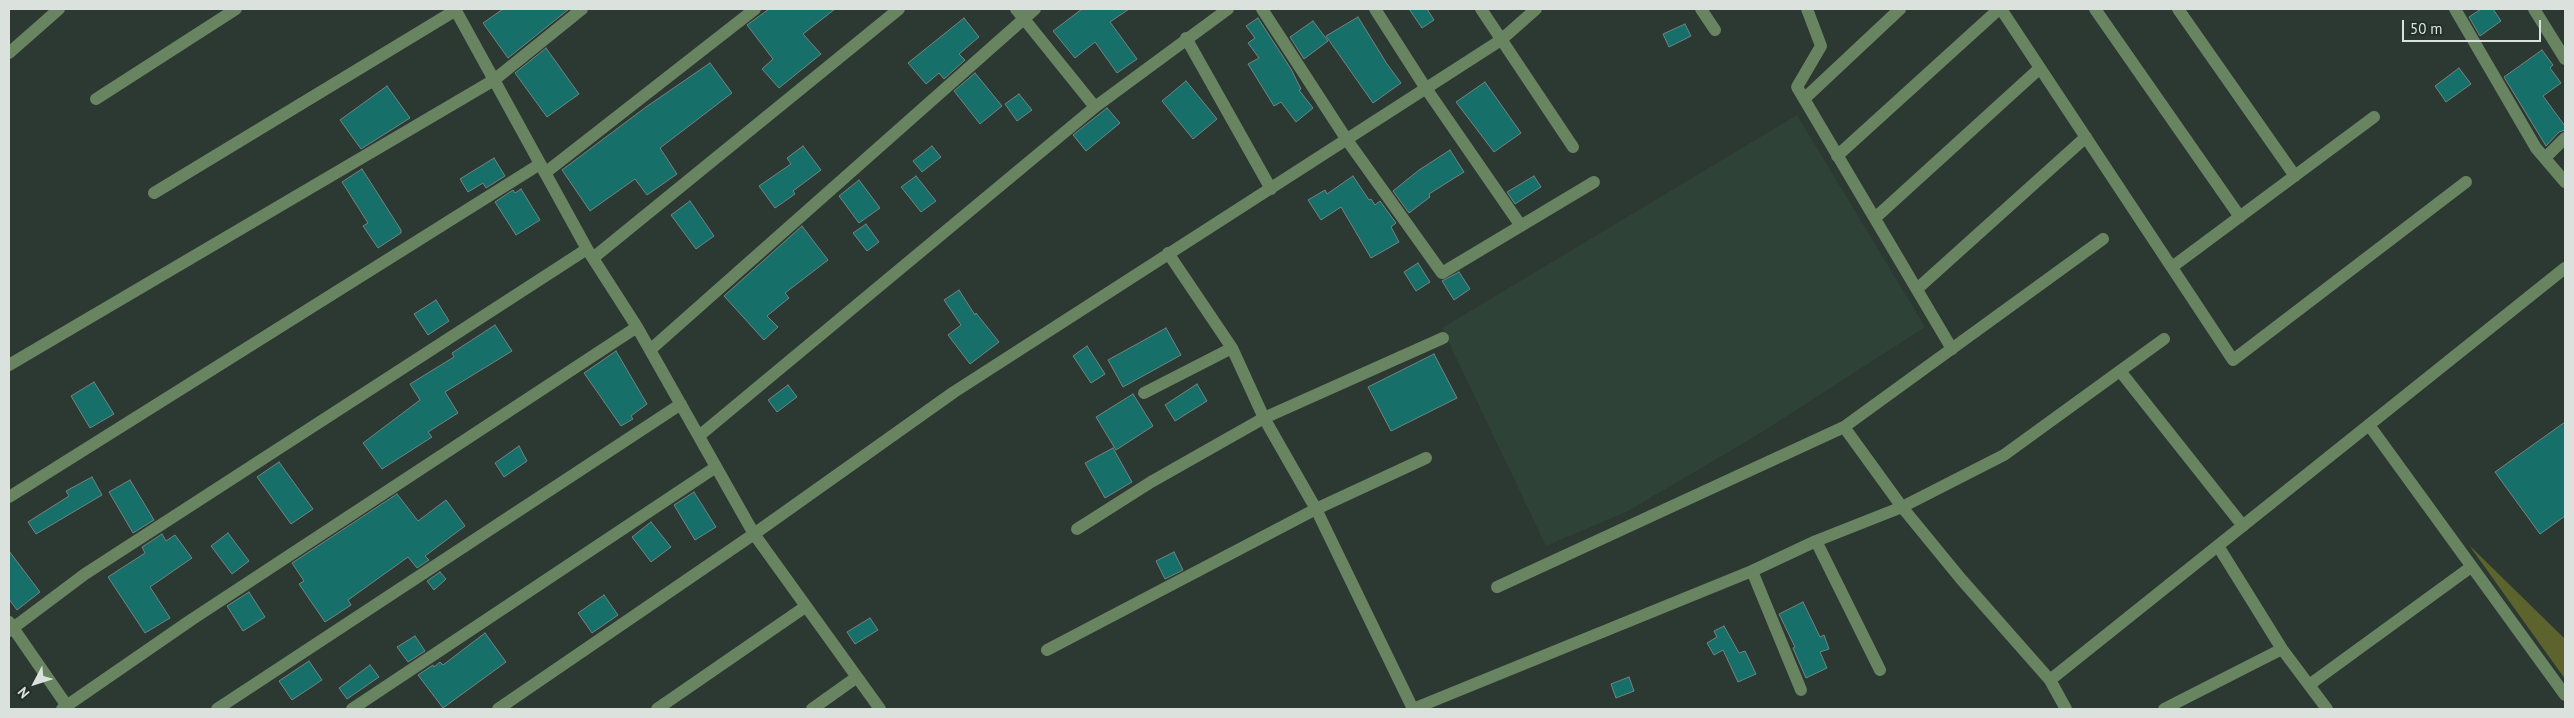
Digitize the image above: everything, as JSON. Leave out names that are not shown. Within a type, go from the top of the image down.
[{"type":"street","points":[[9,53],[59,9]]},
{"type":"street","points":[[96,100],[236,9]]},
{"type":"street","points":[[154,193],[455,9],[590,254],[637,327],[754,534],[880,709]]},
{"type":"street","points":[[9,364],[494,80],[582,9]]},
{"type":"street","points":[[9,497],[542,168],[755,9]]},
{"type":"street","points":[[637,327],[200,614],[64,708],[10,627],[85,574],[590,254],[899,9]]},
{"type":"street","points":[[650,350],[1020,13],[1035,9]]},
{"type":"street","points":[[699,436],[1095,106],[1228,9]]},
{"type":"street","points":[[1262,9],[1347,140],[1442,273],[1594,182]]},
{"type":"street","points":[[1374,9],[1425,87],[1521,226]]},
{"type":"street","points":[[1481,9],[1573,147]]},
{"type":"street","points":[[498,709],[754,534],[954,392],[1347,140],[1425,87],[1501,40],[1536,9]]},
{"type":"street","points":[[1701,9],[1715,30]]},
{"type":"street","points":[[1807,9],[1821,46],[1797,87],[1952,349]]},
{"type":"street","points":[[1804,99],[1900,9]]},
{"type":"street","points":[[1838,156],[2000,9],[2233,360],[2466,182]]},
{"type":"street","points":[[2095,9],[2240,216]]},
{"type":"street","points":[[2178,9],[2295,176]]},
{"type":"street","points":[[2455,9],[2536,148],[2565,182]]},
{"type":"street","points":[[2534,9],[2565,59]]},
{"type":"street","points":[[1020,13],[1095,106]]},
{"type":"street","points":[[1186,38],[1271,189]]},
{"type":"street","points":[[1874,218],[2040,68]]},
{"type":"street","points":[[2172,267],[2374,117]]},
{"type":"street","points":[[1917,289],[2086,137]]},
{"type":"street","points":[[2545,158],[2565,138]]},
{"type":"street","points":[[1496,587],[1844,427],[2103,239]]},
{"type":"street","points":[[1168,253],[1232,348],[1264,418],[1316,509],[1413,709],[1752,571],[1816,541],[1902,507],[2004,455],[2164,339]]},
{"type":"street","points":[[2050,680],[2565,268]]},
{"type":"street","points":[[1077,528],[1151,482],[1264,418],[1443,338]]},
{"type":"street","points":[[1144,393],[1232,348]]},
{"type":"street","points":[[2120,370],[2243,526]]},
{"type":"street","points":[[217,709],[681,404]]},
{"type":"street","points":[[2369,425],[2565,694]]},
{"type":"street","points":[[1844,427],[1902,507],[1961,580],[2050,680],[2066,709]]},
{"type":"street","points":[[1047,650],[1316,509],[1426,458]]},
{"type":"street","points":[[352,709],[716,467]]},
{"type":"street","points":[[1816,541],[1880,670]]},
{"type":"street","points":[[2218,546],[2282,649],[2309,685],[2322,708]]},
{"type":"street","points":[[2309,685],[2471,567]]},
{"type":"street","points":[[1752,571],[1801,690]]},
{"type":"street","points":[[658,709],[805,607]]},
{"type":"street","points":[[2164,709],[2282,649]]},
{"type":"street","points":[[812,709],[857,677]]},
{"type":"shaded area","points":[[1797,115],[1925,327],[1759,434],[1628,511],[1546,546],[1442,328]]},
{"type":"green space","points":[[2469,545],[2565,639],[2565,679]]},
{"type":"building","points":[[503,9],[569,9],[508,58],[483,23]]},
{"type":"building","points":[[769,9],[835,9],[803,34],[821,54],[779,88],[762,69],[773,59],[747,25]]},
{"type":"building","points":[[1082,9],[1129,9],[1110,22],[1137,59],[1117,73],[1095,42],[1075,58],[1053,31]]},
{"type":"building","points":[[1409,9],[1427,9],[1434,20],[1422,28]]},
{"type":"building","points":[[2481,9],[2493,9],[2501,21],[2480,36],[2469,17]]},
{"type":"building","points":[[1358,17],[1401,83],[1373,103],[1326,36]]},
{"type":"building","points":[[964,18],[979,37],[959,54],[965,60],[944,79],[939,73],[926,84],[908,63]]},
{"type":"building","points":[[1258,18],[1291,69],[1301,89],[1299,90],[1313,108],[1296,122],[1281,102],[1274,106],[1248,64],[1259,58],[1248,43],[1255,38],[1246,26]]},
{"type":"building","points":[[1313,21],[1328,41],[1304,59],[1290,37]]},
{"type":"building","points":[[1685,24],[1691,36],[1669,47],[1663,34]]},
{"type":"building","points":[[546,48],[579,94],[547,117],[515,73]]},
{"type":"building","points":[[2542,50],[2553,65],[2550,68],[2561,83],[2543,96],[2565,126],[2565,130],[2559,132],[2546,146],[2504,77]]},
{"type":"building","points":[[710,63],[732,93],[660,148],[677,174],[647,195],[635,179],[590,211],[562,170],[646,107]]},
{"type":"building","points":[[2459,68],[2471,84],[2446,102],[2435,86]]},
{"type":"building","points":[[975,73],[1002,106],[980,124],[954,91]]},
{"type":"building","points":[[1186,81],[1217,119],[1193,139],[1162,101]]},
{"type":"building","points":[[1485,82],[1521,133],[1494,152],[1456,102]]},
{"type":"building","points":[[387,86],[410,118],[361,149],[340,120]]},
{"type":"building","points":[[1019,94],[1032,110],[1017,121],[1005,104]]},
{"type":"building","points":[[1107,108],[1120,123],[1086,151],[1073,135]]},
{"type":"building","points":[[803,146],[821,170],[793,191],[795,194],[775,208],[759,186],[791,164],[787,158]]},
{"type":"building","points":[[932,146],[941,157],[922,172],[913,161]]},
{"type":"building","points":[[1450,150],[1464,172],[1429,194],[1430,197],[1409,213],[1393,191],[1419,170]]},
{"type":"building","points":[[494,158],[505,176],[486,188],[483,183],[468,192],[460,179]]},
{"type":"building","points":[[362,169],[401,230],[401,233],[378,248],[363,226],[368,223],[342,182]]},
{"type":"building","points":[[916,176],[936,201],[921,212],[901,187]]},
{"type":"building","points":[[1353,176],[1369,200],[1371,199],[1375,205],[1380,201],[1396,223],[1391,227],[1399,242],[1371,258],[1341,207],[1321,220],[1308,200],[1325,190],[1327,194]]},
{"type":"building","points":[[1534,176],[1541,187],[1515,204],[1507,192]]},
{"type":"building","points":[[859,180],[880,208],[859,223],[839,196]]},
{"type":"building","points":[[521,189],[540,220],[516,235],[495,202],[513,190],[515,193]]},
{"type":"building","points":[[690,201],[714,236],[696,249],[671,215]]},
{"type":"building","points":[[866,224],[879,242],[867,251],[853,233]]},
{"type":"building","points":[[802,226],[828,260],[785,293],[789,298],[767,316],[778,327],[764,340],[724,296]]},
{"type":"building","points":[[1418,263],[1430,282],[1416,291],[1404,272]]},
{"type":"building","points":[[1459,272],[1470,289],[1454,300],[1442,281]]},
{"type":"building","points":[[959,290],[975,315],[976,313],[999,342],[970,364],[948,335],[961,325],[944,300]]},
{"type":"building","points":[[436,300],[449,321],[428,335],[414,314]]},
{"type":"building","points":[[495,325],[512,351],[445,392],[458,413],[428,432],[432,437],[382,469],[363,443],[420,400],[410,384],[454,357],[452,353]]},
{"type":"building","points":[[1166,328],[1181,355],[1123,387],[1108,360]]},
{"type":"building","points":[[1087,346],[1105,374],[1091,383],[1073,356]]},
{"type":"building","points":[[616,351],[647,404],[631,416],[633,419],[621,426],[584,373]]},
{"type":"building","points":[[1434,354],[1457,398],[1391,431],[1368,387]]},
{"type":"building","points":[[94,382],[114,414],[90,428],[71,396]]},
{"type":"building","points":[[1197,384],[1207,401],[1175,421],[1165,405]]},
{"type":"building","points":[[788,385],[797,397],[777,412],[768,400]]},
{"type":"building","points":[[1133,394],[1153,426],[1116,450],[1096,417]]},
{"type":"building","points":[[2565,422],[2565,516],[2540,534],[2495,472]]},
{"type":"building","points":[[519,446],[527,461],[504,477],[495,463]]},
{"type":"building","points":[[1113,448],[1132,482],[1105,498],[1085,463]]},
{"type":"building","points":[[279,462],[313,509],[291,524],[257,477]]},
{"type":"building","points":[[92,477],[102,495],[36,534],[28,522],[69,496],[66,491]]},
{"type":"building","points":[[130,480],[154,520],[133,533],[109,492]]},
{"type":"building","points":[[694,492],[716,527],[695,540],[674,505]]},
{"type":"building","points":[[397,494],[418,521],[446,500],[465,526],[425,556],[429,560],[417,568],[408,557],[348,600],[351,605],[325,622],[299,584],[304,581],[292,563]]},
{"type":"building","points":[[651,522],[671,547],[651,562],[632,537]]},
{"type":"building","points":[[228,533],[249,561],[232,574],[211,546]]},
{"type":"building","points":[[162,534],[166,541],[175,535],[192,558],[150,587],[170,618],[145,633],[108,577],[145,553],[142,547]]},
{"type":"building","points":[[9,551],[40,592],[17,610],[9,599]]},
{"type":"building","points":[[1174,552],[1183,570],[1165,579],[1156,561]]},
{"type":"building","points":[[440,572],[446,579],[434,590],[427,581]]},
{"type":"building","points":[[249,592],[265,617],[243,631],[227,606]]},
{"type":"building","points":[[604,595],[618,615],[592,633],[578,613]]},
{"type":"building","points":[[1803,602],[1820,637],[1824,635],[1829,649],[1820,652],[1827,668],[1806,678],[1793,648],[1795,647],[1779,614]]},
{"type":"building","points":[[870,618],[878,630],[855,644],[847,632]]},
{"type":"building","points":[[1724,626],[1739,653],[1745,651],[1756,674],[1738,682],[1723,650],[1714,655],[1707,643],[1717,637],[1714,631]]},
{"type":"building","points":[[485,633],[506,662],[443,708],[418,675],[440,662],[443,665]]},
{"type":"building","points":[[415,636],[425,651],[408,662],[397,647]]},
{"type":"building","points":[[309,661],[322,680],[292,700],[279,681]]},
{"type":"building","points":[[370,665],[379,677],[347,699],[339,688]]},
{"type":"building","points":[[1629,677],[1634,691],[1616,698],[1611,684]]}]
